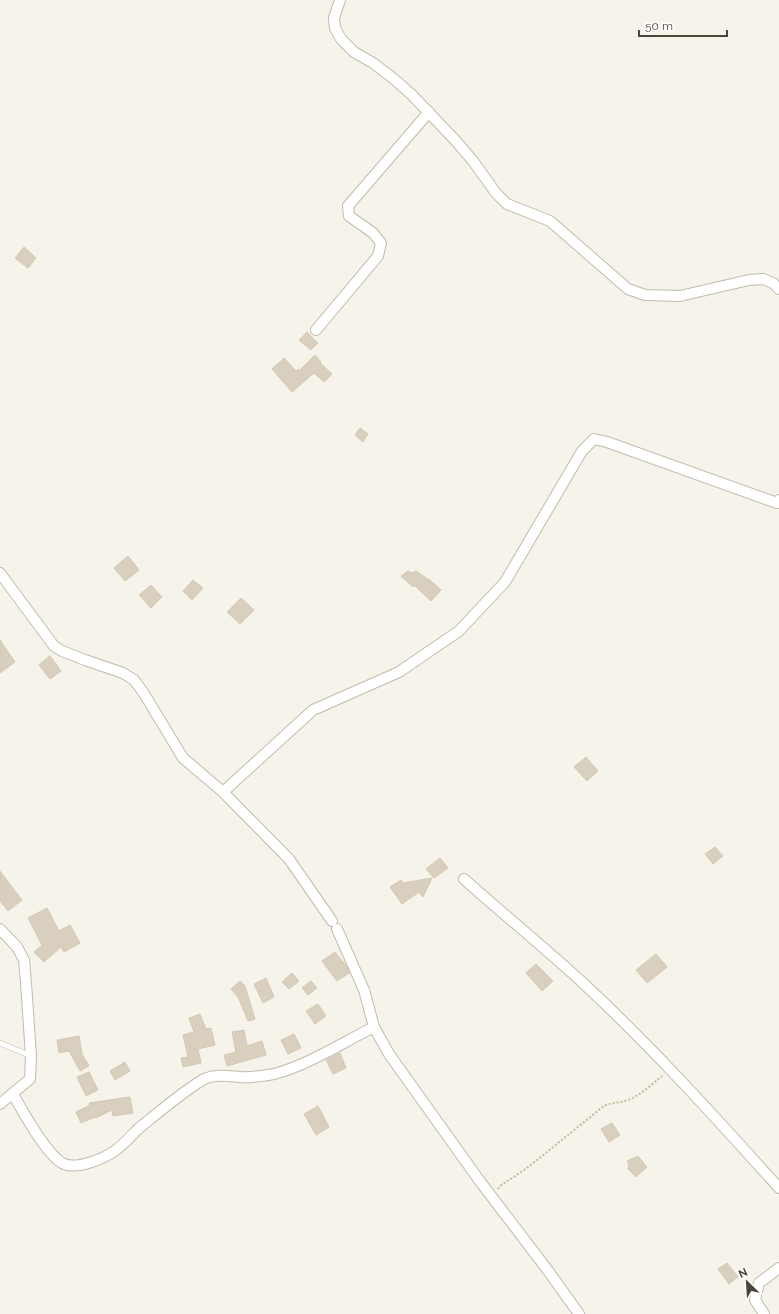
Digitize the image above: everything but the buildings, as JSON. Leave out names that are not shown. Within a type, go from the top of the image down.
[{"type":"street","points":[[340,0],[334,18],[335,28],[341,39],[354,52],[373,63],[394,79],[429,112],[473,161],[496,193],[507,204],[550,221],[628,289],[645,295],[680,296],[749,280],[763,279],[773,283],[779,289]]},
{"type":"street","points":[[316,330],[378,256],[381,243],[374,233],[349,216],[348,206],[429,112]]},
{"type":"street","points":[[223,792],[313,710],[399,672],[459,631],[505,582],[582,451],[594,439],[607,442],[777,503],[779,500]]},
{"type":"street","points":[[0,573],[54,646],[62,651],[123,673],[134,680],[143,692],[183,758],[223,792],[289,859],[335,925],[364,990],[374,1027],[389,1054],[494,1200],[579,1314]]},
{"type":"street","points":[[464,879],[582,982],[637,1035],[779,1188]]},
{"type":"street","points":[[0,929],[17,947],[24,960],[31,1056],[30,1079],[0,1104]]},
{"type":"street","points":[[13,1094],[35,1131],[55,1156],[61,1162],[66,1164],[79,1165],[104,1157],[115,1151],[137,1130],[204,1079],[219,1075],[242,1077],[273,1074],[301,1064],[374,1027]]},
{"type":"street","points":[[764,1314],[755,1300],[759,1283],[779,1268]]},
{"type":"lane","points":[[0,1042],[31,1056]]},
{"type":"path","points":[[494,1200],[500,1186],[527,1168],[592,1114],[609,1104],[627,1100],[640,1094],[670,1070]]}]
